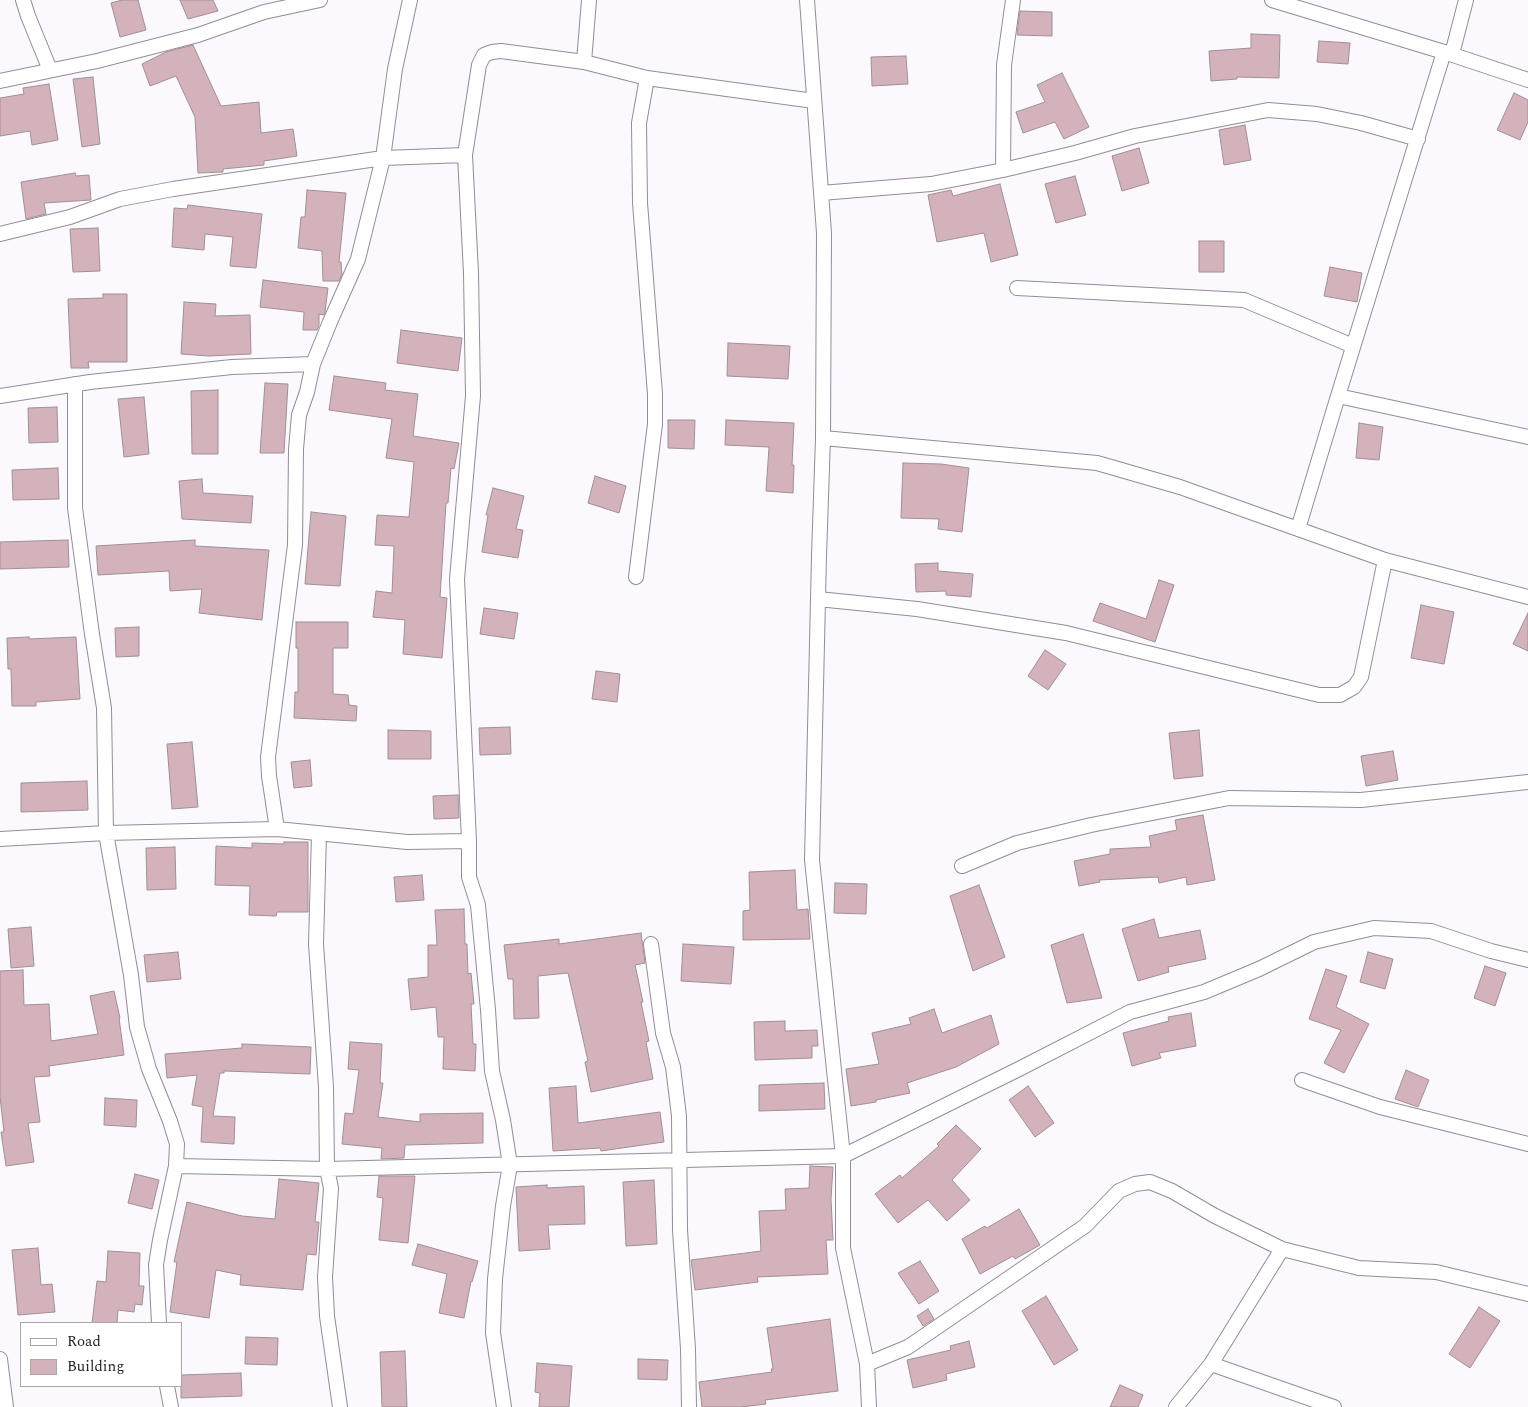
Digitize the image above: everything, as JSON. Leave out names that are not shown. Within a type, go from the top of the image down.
[{"type":"street","points":[[23,0],[50,70]]},
{"type":"street","points":[[0,81],[96,61],[198,35],[264,12],[320,0]]},
{"type":"street","points":[[277,829],[268,757],[295,545],[296,449],[299,415],[307,392],[313,364],[358,259],[383,158],[395,70],[410,0]]},
{"type":"street","points":[[584,62],[588,0]]},
{"type":"street","points":[[807,0],[824,233],[824,438],[812,860],[843,1156],[843,1248],[867,1364],[869,1407]]},
{"type":"street","points":[[1003,170],[1004,65],[1013,0]]},
{"type":"street","points":[[1272,0],[1448,53],[1528,80]]},
{"type":"street","points":[[1298,529],[1418,139],[1466,0]]},
{"type":"street","points":[[504,1407],[493,1333],[495,1280],[503,1206],[510,1165],[503,1120],[492,1071],[478,905],[469,877],[457,579],[473,396],[471,272],[465,155],[479,65],[484,55],[501,51],[584,62],[647,78],[814,101]]},
{"type":"street","points":[[636,577],[656,424],[640,203],[639,123],[647,78]]},
{"type":"street","points":[[821,193],[931,184],[1003,170],[1135,136],[1268,110],[1317,114],[1361,123],[1418,139]]},
{"type":"street","points":[[0,234],[70,217],[120,199],[173,189],[383,158],[465,155]]},
{"type":"street","points":[[1017,288],[1244,300],[1353,346]]},
{"type":"street","points":[[0,396],[76,384],[232,367],[313,364]]},
{"type":"street","points":[[76,384],[75,508],[104,708],[106,833],[131,975],[137,1027],[149,1069],[177,1144],[176,1166],[156,1265],[159,1322]]},
{"type":"street","points":[[1338,396],[1528,437]]},
{"type":"street","points":[[824,438],[1097,463],[1180,487],[1385,560],[1528,597]]},
{"type":"street","points":[[818,599],[917,609],[1066,633],[1319,695],[1340,694],[1354,687],[1361,677],[1385,560]]},
{"type":"street","points":[[962,866],[1018,843],[1091,825],[1229,798],[1361,800],[1528,782]]},
{"type":"street","points":[[0,839],[106,833],[277,829],[407,842],[469,841]]},
{"type":"street","points":[[319,834],[316,944],[326,1087],[327,1168],[331,1188],[325,1277],[326,1316],[340,1407]]},
{"type":"street","points":[[176,1166],[327,1168],[843,1156],[1130,1012],[1204,992],[1259,969],[1314,942],[1374,928],[1431,931],[1491,951],[1528,960]]},
{"type":"street","points":[[651,944],[663,1033],[672,1067],[679,1116],[680,1230],[688,1349],[689,1407]]},
{"type":"street","points":[[1302,1080],[1380,1107],[1528,1144]]},
{"type":"street","points":[[867,1364],[908,1347],[1086,1226],[1119,1191],[1135,1184],[1150,1182],[1172,1191],[1215,1216],[1282,1249],[1359,1268],[1436,1272],[1528,1294]]},
{"type":"street","points":[[1176,1407],[1211,1364],[1282,1249]]},
{"type":"street","points":[[0,1359],[6,1407]]},
{"type":"street","points":[[1211,1364],[1334,1407]]},
{"type":"street","points":[[167,1387],[171,1407]]},
{"type":"building","points":[[122,0],[138,0],[146,30],[120,37],[111,3]]},
{"type":"building","points":[[180,0],[213,0],[218,11],[188,19]]},
{"type":"building","points":[[1020,11],[1052,12],[1052,36],[1017,35]]},
{"type":"building","points":[[1251,34],[1280,35],[1279,78],[1237,77],[1237,79],[1211,81],[1209,51],[1251,48]]},
{"type":"building","points":[[1319,41],[1350,43],[1348,64],[1317,62]]},
{"type":"building","points":[[193,45],[221,106],[259,102],[261,133],[293,129],[297,156],[264,161],[264,165],[223,169],[223,172],[198,173],[195,117],[176,76],[150,86],[142,64],[166,52]]},
{"type":"building","points":[[906,56],[908,84],[872,86],[871,57]]},
{"type":"building","points":[[1062,73],[1089,127],[1064,139],[1055,122],[1023,133],[1016,112],[1045,102],[1037,85]]},
{"type":"building","points":[[93,77],[100,144],[82,147],[73,79]]},
{"type":"building","points":[[49,84],[58,140],[32,145],[30,131],[0,136],[0,98],[24,94],[23,88]]},
{"type":"building","points":[[1514,93],[1528,100],[1528,122],[1520,140],[1497,130]]},
{"type":"building","points":[[1245,125],[1251,160],[1224,165],[1219,130]]},
{"type":"building","points":[[1139,148],[1149,183],[1122,191],[1112,156]]},
{"type":"building","points":[[75,173],[76,176],[89,175],[91,200],[44,203],[46,214],[26,219],[21,182]]},
{"type":"building","points":[[1075,176],[1086,215],[1056,223],[1045,184]]},
{"type":"building","points":[[1000,184],[1018,255],[991,262],[984,233],[937,242],[928,195],[951,190],[953,196]]},
{"type":"building","points":[[307,190],[346,193],[339,262],[341,262],[342,274],[339,281],[323,281],[322,251],[298,248],[301,217],[305,217]]},
{"type":"building","points":[[188,205],[262,214],[256,268],[230,266],[233,237],[205,234],[204,250],[172,247],[174,208],[187,209]]},
{"type":"building","points":[[98,228],[100,271],[73,272],[70,229]]},
{"type":"building","points":[[1199,241],[1224,241],[1224,272],[1199,272]]},
{"type":"building","points":[[1330,267],[1362,273],[1357,302],[1324,296]]},
{"type":"building","points":[[263,280],[328,288],[325,312],[324,315],[319,314],[317,330],[303,330],[304,312],[260,307]]},
{"type":"building","points":[[103,294],[127,294],[127,362],[88,362],[89,368],[71,368],[68,299],[103,298]]},
{"type":"building","points":[[184,302],[216,304],[215,316],[250,315],[251,354],[209,356],[181,354]]},
{"type":"building","points":[[401,330],[462,338],[458,371],[397,363]]},
{"type":"building","points":[[728,343],[790,346],[788,379],[727,376]]},
{"type":"building","points":[[334,376],[386,383],[385,390],[418,394],[413,436],[459,443],[454,469],[451,468],[448,503],[446,503],[440,597],[447,598],[442,658],[403,654],[405,620],[373,617],[376,591],[392,593],[394,546],[375,545],[377,515],[409,517],[414,462],[386,458],[392,419],[329,410]]},
{"type":"building","points":[[265,383],[288,384],[284,453],[260,453]]},
{"type":"building","points":[[218,390],[218,454],[192,454],[191,391]]},
{"type":"building","points":[[144,397],[149,454],[124,457],[118,399]]},
{"type":"building","points":[[57,407],[58,442],[29,443],[28,408]]},
{"type":"building","points":[[668,420],[695,420],[694,449],[668,448]]},
{"type":"building","points":[[726,420],[794,423],[793,493],[766,491],[769,447],[725,445]]},
{"type":"building","points":[[1359,423],[1383,427],[1379,460],[1356,458]]},
{"type":"building","points":[[903,463],[941,464],[969,468],[962,532],[938,529],[939,519],[901,518]]},
{"type":"building","points":[[58,468],[59,499],[13,500],[12,470]]},
{"type":"building","points":[[595,476],[626,486],[619,513],[588,503]]},
{"type":"building","points":[[202,479],[203,493],[253,496],[251,523],[182,519],[179,481]]},
{"type":"building","points":[[493,488],[524,496],[516,529],[523,530],[518,558],[482,552],[488,515],[486,515]]},
{"type":"building","points":[[311,512],[346,516],[340,586],[305,584]]},
{"type":"building","points":[[68,540],[69,567],[0,569],[0,542]]},
{"type":"building","points":[[195,540],[195,546],[269,550],[262,620],[199,613],[202,589],[170,591],[169,571],[98,575],[96,546]]},
{"type":"building","points":[[938,563],[938,571],[973,574],[971,597],[946,595],[946,591],[916,592],[915,564]]},
{"type":"building","points":[[1159,580],[1174,585],[1155,642],[1093,621],[1100,603],[1146,619]]},
{"type":"building","points":[[1421,605],[1454,612],[1444,664],[1411,658]]},
{"type":"building","points":[[484,608],[518,613],[514,639],[480,634]]},
{"type":"building","points":[[1528,613],[1528,651],[1513,644]]},
{"type":"building","points":[[296,622],[348,622],[348,648],[333,648],[333,694],[348,695],[349,705],[357,706],[356,721],[294,718],[295,692],[298,692]]},
{"type":"building","points":[[139,627],[139,656],[116,657],[115,628]]},
{"type":"building","points":[[29,637],[29,639],[76,637],[80,699],[36,702],[36,706],[12,706],[11,669],[8,669],[7,638]]},
{"type":"building","points":[[1045,650],[1066,664],[1048,690],[1028,676]]},
{"type":"building","points":[[596,671],[620,674],[617,702],[592,699]]},
{"type":"building","points":[[510,727],[511,754],[480,755],[479,728]]},
{"type":"building","points":[[388,730],[431,731],[431,759],[388,759]]},
{"type":"building","points":[[1199,730],[1203,776],[1174,779],[1169,733]]},
{"type":"building","points":[[192,742],[198,807],[172,809],[167,744]]},
{"type":"building","points":[[1393,751],[1398,780],[1366,786],[1361,756]]},
{"type":"building","points":[[310,760],[312,786],[294,788],[291,762]]},
{"type":"building","points":[[87,781],[88,810],[21,812],[21,783]]},
{"type":"building","points":[[458,795],[459,818],[434,819],[433,796]]},
{"type":"building","points":[[1203,815],[1215,880],[1187,885],[1186,877],[1159,883],[1158,877],[1099,880],[1100,882],[1079,886],[1074,861],[1110,854],[1110,849],[1151,847],[1149,836],[1177,830],[1175,820]]},
{"type":"building","points":[[284,842],[308,842],[308,912],[277,912],[276,916],[249,915],[250,886],[215,885],[216,846],[252,848],[252,843],[284,844]]},
{"type":"building","points":[[175,847],[176,889],[147,890],[146,848]]},
{"type":"building","points":[[795,870],[797,910],[808,909],[810,939],[743,940],[743,911],[750,910],[749,872]]},
{"type":"building","points":[[422,875],[424,900],[396,902],[394,877]]},
{"type":"building","points":[[835,883],[867,884],[866,914],[834,913]]},
{"type":"building","points":[[979,885],[1005,957],[973,971],[950,896]]},
{"type":"building","points":[[464,909],[468,974],[471,973],[474,1004],[471,1004],[473,1044],[476,1044],[475,1071],[443,1069],[444,1037],[438,1037],[436,1007],[411,1010],[408,979],[428,977],[428,945],[437,945],[435,910]]},
{"type":"building","points":[[1154,919],[1159,938],[1200,930],[1206,959],[1168,967],[1169,972],[1138,981],[1122,929]]},
{"type":"building","points":[[31,927],[34,966],[11,968],[8,929]]},
{"type":"building","points":[[641,933],[645,963],[635,965],[643,1002],[641,1002],[649,1041],[646,1042],[653,1079],[591,1092],[585,1062],[588,1061],[568,973],[538,976],[539,1018],[514,1019],[513,979],[508,979],[504,945],[559,939],[559,944]]},
{"type":"building","points":[[1083,934],[1102,998],[1067,1003],[1051,945]]},
{"type":"building","points":[[683,944],[734,947],[731,984],[681,981]]},
{"type":"building","points":[[178,952],[181,979],[147,982],[144,955]]},
{"type":"building","points":[[1368,952],[1393,959],[1385,989],[1360,982]]},
{"type":"building","points":[[1485,966],[1506,973],[1495,1006],[1474,998]]},
{"type":"building","points":[[1326,969],[1347,976],[1336,1007],[1369,1024],[1344,1073],[1324,1063],[1341,1030],[1309,1019]]},
{"type":"building","points":[[23,970],[24,1005],[49,1004],[51,1041],[98,1034],[90,996],[114,991],[120,1018],[124,1055],[49,1066],[50,1076],[34,1077],[40,1122],[28,1123],[34,1162],[6,1166],[1,1132],[4,1132],[0,1097],[0,971]]},
{"type":"building","points":[[934,1009],[942,1033],[991,1015],[999,1044],[956,1067],[907,1083],[910,1093],[851,1106],[846,1069],[879,1064],[872,1033],[911,1024],[909,1018]]},
{"type":"building","points":[[1191,1013],[1196,1046],[1159,1053],[1161,1058],[1132,1066],[1123,1033],[1169,1021],[1168,1017]]},
{"type":"building","points":[[785,1021],[785,1031],[817,1030],[818,1046],[812,1046],[812,1058],[755,1060],[754,1022]]},
{"type":"building","points":[[350,1042],[382,1044],[380,1083],[383,1083],[378,1117],[420,1122],[420,1114],[483,1113],[483,1143],[405,1145],[404,1158],[381,1159],[382,1148],[342,1144],[345,1113],[353,1114],[359,1070],[348,1069]]},
{"type":"building","points":[[242,1044],[311,1047],[310,1074],[224,1071],[224,1073],[220,1073],[213,1116],[235,1117],[234,1144],[201,1142],[203,1107],[192,1105],[197,1075],[167,1078],[165,1054],[242,1048]]},
{"type":"building","points":[[1406,1070],[1429,1080],[1418,1107],[1395,1099]]},
{"type":"building","points":[[824,1083],[825,1109],[759,1111],[759,1085]]},
{"type":"building","points":[[576,1086],[578,1123],[660,1112],[664,1142],[601,1151],[600,1148],[553,1151],[549,1088]]},
{"type":"building","points":[[1028,1086],[1054,1123],[1035,1137],[1009,1100]]},
{"type":"building","points":[[105,1098],[137,1100],[136,1127],[104,1125]]},
{"type":"building","points":[[956,1125],[981,1149],[952,1180],[970,1200],[947,1221],[928,1200],[898,1223],[875,1194],[900,1175],[902,1178],[939,1146],[937,1144]]},
{"type":"building","points":[[810,1166],[833,1167],[831,1199],[833,1240],[826,1240],[828,1274],[757,1277],[758,1282],[695,1290],[691,1260],[761,1251],[759,1211],[786,1210],[785,1189],[809,1188]]},
{"type":"building","points":[[135,1174],[159,1180],[152,1209],[128,1203]]},
{"type":"building","points":[[379,1176],[415,1176],[408,1243],[379,1240],[383,1198],[377,1197]]},
{"type":"building","points":[[279,1179],[319,1183],[315,1222],[319,1222],[316,1255],[307,1254],[303,1290],[240,1285],[241,1275],[216,1270],[209,1318],[170,1312],[177,1262],[174,1262],[187,1202],[242,1216],[275,1219]]},
{"type":"building","points":[[654,1180],[657,1244],[626,1246],[623,1182]]},
{"type":"building","points":[[547,1185],[547,1188],[584,1186],[585,1224],[548,1225],[550,1249],[519,1251],[516,1187]]},
{"type":"building","points":[[1019,1209],[1040,1245],[1015,1259],[1013,1256],[980,1274],[962,1239],[985,1226],[987,1228]]},
{"type":"building","points":[[418,1244],[478,1261],[471,1281],[464,1318],[439,1313],[447,1274],[412,1265]]},
{"type":"building","points":[[38,1248],[41,1285],[52,1284],[55,1312],[18,1315],[12,1250]]},
{"type":"building","points":[[108,1251],[140,1253],[139,1286],[144,1286],[142,1305],[135,1304],[134,1312],[118,1310],[117,1322],[92,1322],[97,1281],[106,1282]]},
{"type":"building","points":[[920,1261],[939,1291],[919,1304],[898,1273]]},
{"type":"building","points":[[1046,1296],[1078,1350],[1054,1365],[1022,1311]]},
{"type":"building","points":[[1479,1307],[1500,1321],[1470,1368],[1449,1354]]},
{"type":"building","points":[[928,1309],[934,1319],[923,1326],[917,1316]]},
{"type":"building","points":[[830,1319],[838,1391],[765,1400],[766,1404],[741,1407],[702,1407],[699,1382],[772,1372],[767,1328]]},
{"type":"building","points":[[246,1337],[278,1338],[277,1365],[245,1364]]},
{"type":"building","points":[[969,1341],[975,1367],[946,1374],[947,1380],[913,1388],[907,1360],[951,1350],[950,1346]]},
{"type":"building","points":[[405,1351],[407,1407],[382,1407],[380,1352]]},
{"type":"building","points":[[638,1359],[668,1360],[667,1380],[638,1379]]},
{"type":"building","points":[[537,1363],[572,1366],[569,1407],[539,1407],[540,1393],[535,1392]]},
{"type":"building","points":[[241,1373],[242,1396],[181,1398],[182,1375]]},
{"type":"building","points":[[1120,1385],[1143,1395],[1138,1407],[1110,1407]]}]
